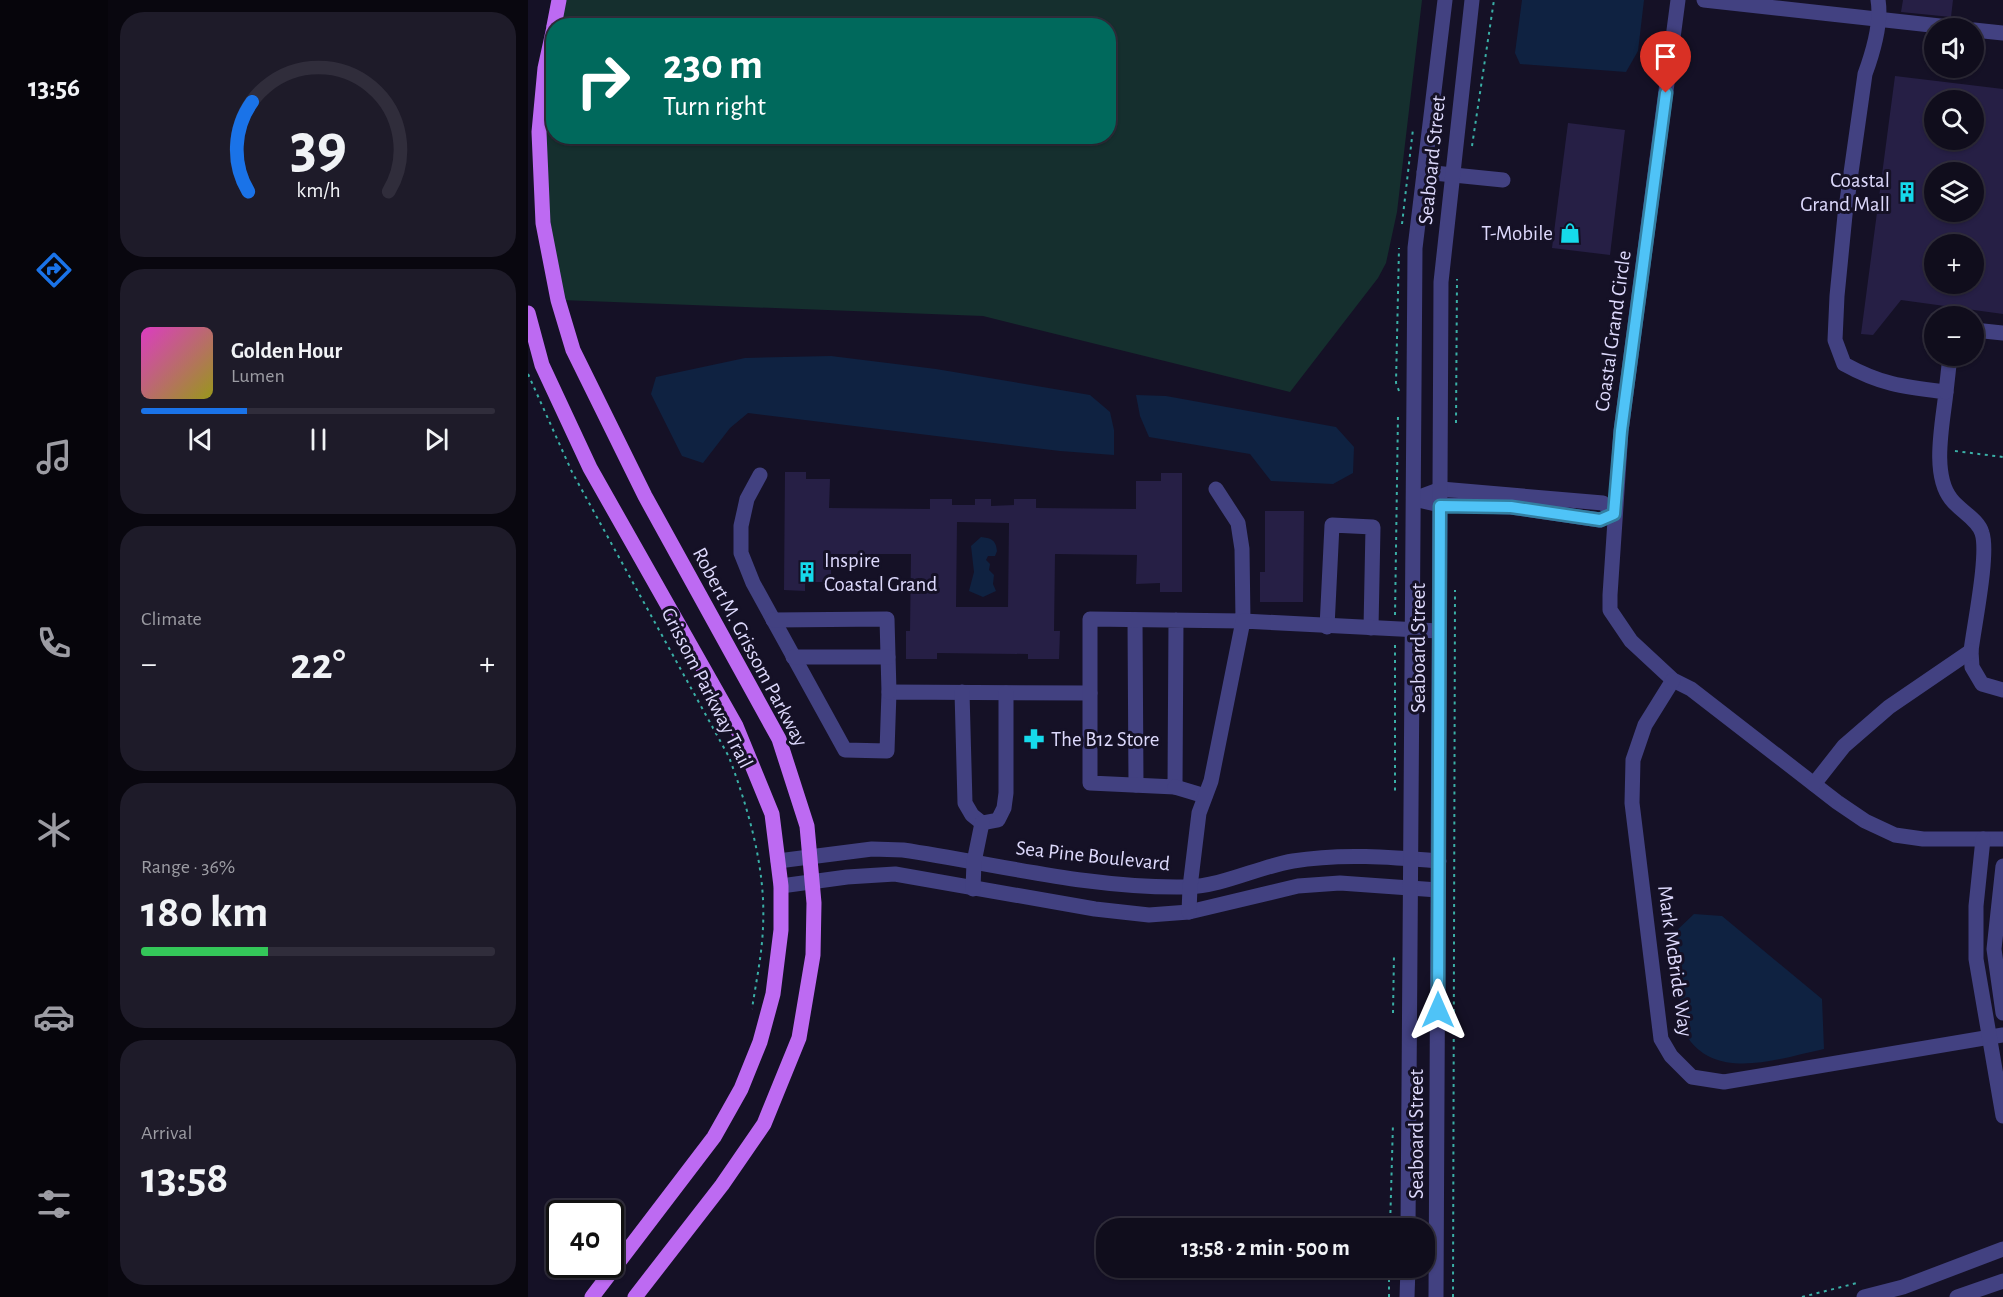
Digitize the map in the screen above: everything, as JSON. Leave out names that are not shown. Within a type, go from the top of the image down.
[{"type":"main road","name":"Robert M. Grissom Parkway","points":[[556,18],[559,0]]},
{"type":"main road","name":"Robert M. Grissom Parkway","points":[[546,63],[539,132],[543,223],[558,300],[573,350],[645,496],[779,739],[804,816],[811,855],[813,955],[799,1038],[764,1124],[722,1185],[634,1297]]},
{"type":"main road","points":[[528,313],[542,365],[590,468],[736,726],[772,814],[781,886],[781,930],[773,994],[760,1042],[741,1089],[714,1137],[592,1297]]},
{"type":"street","name":"Seaboard Street","points":[[1408,1218],[1414,257],[1445,0]]},
{"type":"street","name":"Seaboard Street","points":[[1436,1297],[1441,282],[1459,175],[1472,0]]},
{"type":"street","name":"Coastal Grand Circle","points":[[1678,0],[1621,431],[1614,514],[1610,610],[1631,640],[1673,680],[1691,689],[1866,822],[1895,835],[1923,839],[2003,839]]},
{"type":"street","points":[[1704,0],[1924,25]]},
{"type":"street","points":[[1878,0],[1878,21],[1865,74],[1845,215],[1835,340],[1844,364],[1864,375],[1892,385],[1946,392]]},
{"type":"street","points":[[1984,31],[2003,33]]},
{"type":"street","points":[[1424,172],[1503,180]]},
{"type":"street","points":[[1984,331],[2003,333]]},
{"type":"street","points":[[1949,366],[1941,472],[1951,499],[1977,523],[1983,534],[1983,560],[1971,651],[1972,667],[1982,684],[2003,690]]},
{"type":"street","points":[[760,475],[747,499],[741,526],[741,553],[753,583],[773,620],[793,657],[845,750],[887,751],[889,692],[887,619],[773,620]]},
{"type":"street","points":[[1189,912],[1198,813],[1211,781],[1243,621],[1242,549],[1238,524],[1216,489]]},
{"type":"street","points":[[1441,489],[1603,503],[1614,514],[1600,520],[1511,507],[1440,506],[1414,499],[1441,489]]},
{"type":"street","points":[[1327,627],[1332,525],[1373,527],[1371,628]]},
{"type":"street","points":[[1205,796],[1175,787],[1090,783],[1090,619],[1243,621],[1439,631]]},
{"type":"street","points":[[1135,620],[1136,785]]},
{"type":"street","points":[[1175,787],[1176,620]]},
{"type":"street","points":[[1814,784],[1844,746],[1888,707],[1971,651]]},
{"type":"street","points":[[793,657],[888,657]]},
{"type":"street","name":"Mark McBride Way","points":[[1673,680],[1645,725],[1633,760],[1632,803],[1661,1039],[1671,1056],[1692,1077],[1724,1082],[1996,1036]]},
{"type":"street","points":[[889,692],[1090,693]]},
{"type":"street","points":[[962,692],[965,803],[982,823]]},
{"type":"street","points":[[982,823],[998,820],[1004,808],[1006,693]]},
{"type":"street","points":[[973,889],[974,862],[982,823]]},
{"type":"street","points":[[1983,839],[1976,906],[1976,959],[1996,1036],[2003,1116]]},
{"type":"street","name":"Sea Pine Boulevard","points":[[778,861],[872,849],[903,850],[1085,880],[1140,886],[1190,887],[1214,883],[1256,869],[1295,861],[1328,858],[1439,861]]},
{"type":"street","points":[[2003,866],[1994,949],[2003,1013]]},
{"type":"street","points":[[781,886],[895,874],[1095,909],[1149,915],[1189,912],[1299,886],[1340,883],[1438,890]]},
{"type":"street","points":[[1861,1290],[1903,1287],[2003,1249]]},
{"type":"street","points":[[1407,1297],[1408,1278]]},
{"type":"street","points":[[1957,1297],[2003,1281]]},
{"type":"path","points":[[1459,175],[1494,0]]},
{"type":"path","points":[[1454,430],[1457,421],[1457,275]]},
{"type":"path","name":"Grissom Parkway Trail","points":[[528,373],[573,472],[729,757],[748,807],[760,866],[763,927],[752,1009]]},
{"type":"path","points":[[1941,449],[2003,457]]},
{"type":"path","points":[[1453,1297],[1457,610],[1455,586]]},
{"type":"path","points":[[1389,1278],[1389,1297]]},
{"type":"path","points":[[1802,1297],[1861,1290]]},
{"type":"green space","points":[[564,0],[1422,0],[1397,212],[1386,263],[1378,278],[1290,392],[983,316],[561,300],[543,223],[546,129],[546,144],[1116,144],[1116,18],[560,18]]},
{"type":"water","points":[[1522,0],[1644,0],[1638,51],[1626,72],[1520,64],[1515,53]]},
{"type":"water","points":[[831,356],[936,369],[1090,395],[1110,412],[1114,430],[1114,455],[1060,451],[748,413],[730,428],[703,463],[682,456],[651,394],[656,377],[745,358]]},
{"type":"water","points":[[1136,395],[1166,396],[1336,427],[1354,447],[1353,473],[1333,484],[1271,481],[1250,454],[1149,437],[1140,416]]},
{"type":"water","points":[[981,537],[992,540],[997,551],[995,556],[988,556],[986,560],[990,564],[989,570],[994,575],[993,584],[996,591],[983,597],[969,591],[974,572],[971,546]]},
{"type":"water","points":[[1694,914],[1722,916],[1822,999],[1824,1049],[1750,1063],[1731,1063],[1714,1059],[1699,1050],[1686,1035],[1684,1029],[1673,934]]},
{"type":"building","points":[[1903,0],[1953,0],[1951,17],[1901,12]]},
{"type":"building","name":"Coastal Grand Mall","points":[[1895,76],[2003,89],[2003,314],[1984,311],[1984,306],[1945,306],[1901,300],[1873,335],[1861,334]]},
{"type":"building","points":[[1568,123],[1625,130],[1610,255],[1552,248]]},
{"type":"building","name":"Inspire Coastal Grand","points":[[785,472],[806,472],[806,479],[830,479],[829,508],[930,509],[930,499],[952,499],[952,505],[975,505],[975,499],[991,499],[991,506],[1014,505],[1014,499],[1036,499],[1036,508],[1136,509],[1136,481],[1161,481],[1161,473],[1182,473],[1182,592],[1160,592],[1160,583],[1136,584],[1137,555],[1055,554],[1054,631],[1060,631],[1059,659],[1028,659],[1028,654],[937,653],[937,659],[906,659],[906,631],[910,631],[911,554],[831,554],[831,582],[805,582],[805,591],[784,590]],"holes":[[[957,522],[1009,523],[1008,607],[956,607]]]},
{"type":"building","points":[[1265,511],[1304,511],[1303,602],[1260,602],[1260,572],[1265,572]]},
{"type":"place","name":"Coastal Grand Mall","points":[[1907,192]]},
{"type":"place","name":"T-Mobile","points":[[1570,233]]},
{"type":"place","name":"Inspire Coastal Grand","points":[[807,572]]},
{"type":"place","name":"The B12 Store","points":[[1034,739]]},
{"type":"route","points":[[1438,1010],[1440,506],[1511,507],[1600,520],[1614,514],[1621,431],[1666,93]]}]
